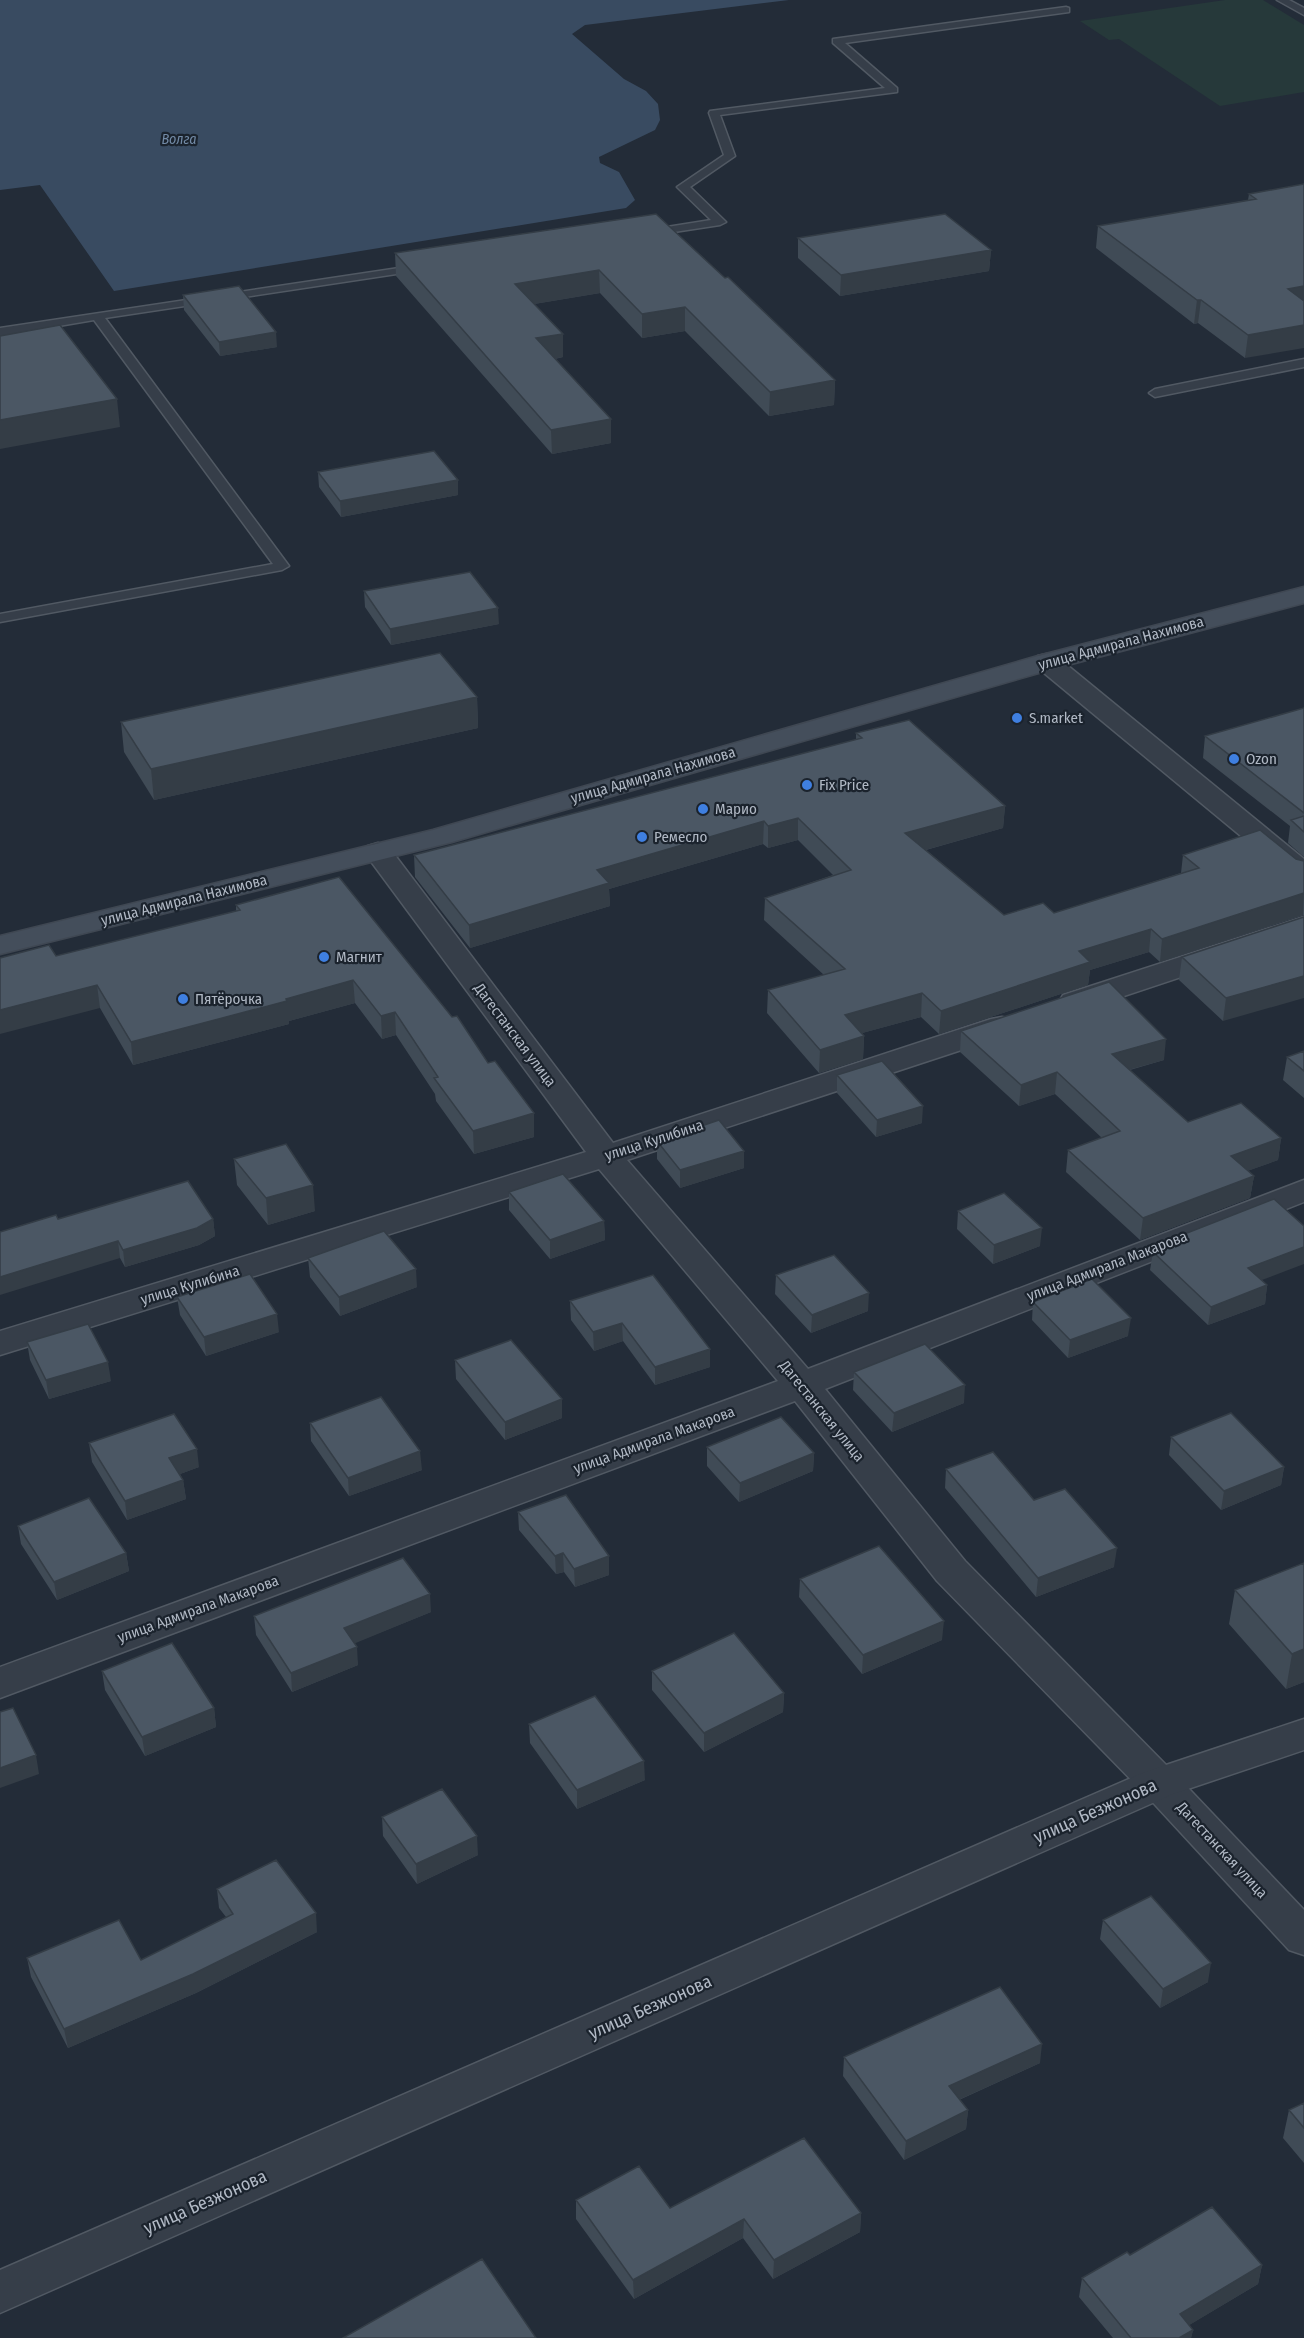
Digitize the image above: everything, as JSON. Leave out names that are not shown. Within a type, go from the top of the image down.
[{"type":"main road","name":"улица Адмирала Нахимова","points":[[0,945],[442,836],[1047,662],[1304,596]]},
{"type":"street","points":[[1047,662],[1304,874]]},
{"type":"street","name":"Дагестанская улица","points":[[378,852],[606,1156],[802,1385],[951,1571],[1159,1783],[1304,1938]]},
{"type":"street","name":"улица Кулибина","points":[[0,1343],[606,1156],[1304,926]]},
{"type":"street","name":"улица Адмирала Макарова","points":[[0,1683],[802,1385],[1304,1190]]},
{"type":"street","name":"улица Безжонова","points":[[0,2292],[1159,1783],[1304,1734]]},
{"type":"lane","points":[[1282,0],[1304,12]]},
{"type":"lane","points":[[637,235],[720,222],[682,187],[730,156],[714,113],[893,90],[837,42],[1066,10]]},
{"type":"lane","points":[[0,332],[426,267]]},
{"type":"lane","points":[[0,618],[282,566],[97,316]]},
{"type":"lane","points":[[1155,393],[1304,363]]},
{"type":"shaded area","points":[[1225,0],[1263,0],[1304,25],[1304,92],[1220,106],[1119,39],[1109,40],[1080,21]]},
{"type":"water","name":"Волга","points":[[0,0],[789,0],[585,25],[572,34],[624,79],[646,91],[658,104],[660,120],[655,130],[599,157],[600,163],[619,172],[635,200],[626,208],[114,291],[40,185],[0,190]]},
{"type":"building","points":[[1304,184],[1304,286],[1288,289],[1304,301],[1304,325],[1248,335],[1098,226],[1256,199],[1249,194]]},
{"type":"building","points":[[656,214],[725,278],[728,277],[835,380],[770,392],[685,307],[642,314],[599,270],[515,284],[563,334],[536,338],[611,419],[551,430],[395,253]]},
{"type":"building","points":[[945,214],[991,250],[841,275],[798,238]]},
{"type":"building","points":[[239,286],[276,332],[219,342],[183,295]]},
{"type":"building","points":[[60,325],[117,399],[0,420],[0,336]]},
{"type":"building","points":[[434,451],[458,480],[340,501],[318,472]]},
{"type":"building","points":[[470,572],[498,608],[390,629],[364,591]]},
{"type":"building","points":[[440,653],[477,697],[151,769],[121,722]]},
{"type":"building","points":[[1304,708],[1304,813],[1205,736]]},
{"type":"building","points":[[909,720],[1005,806],[905,833],[1004,915],[1043,903],[1054,913],[1199,868],[1183,855],[1260,830],[1296,859],[1304,861],[1304,893],[1162,939],[1151,929],[1079,951],[1090,962],[941,1011],[922,993],[845,1015],[864,1036],[820,1050],[768,990],[845,969],[765,898],[851,870],[798,818],[768,826],[764,821],[597,870],[609,883],[469,925],[414,855],[862,738],[856,733]]},
{"type":"building","points":[[1304,816],[1304,832],[1291,820]]},
{"type":"building","points":[[339,877],[452,1017],[457,1016],[488,1063],[495,1061],[534,1113],[473,1131],[434,1078],[438,1077],[395,1012],[381,1016],[353,980],[286,999],[287,1001],[131,1042],[97,985],[0,1010],[0,958],[49,945],[56,956],[240,910],[236,905]]},
{"type":"building","points":[[1304,917],[1304,976],[1226,998],[1182,957]]},
{"type":"building","points":[[1109,982],[1166,1039],[1112,1054],[1188,1122],[1241,1103],[1281,1138],[1231,1156],[1254,1176],[1143,1218],[1068,1150],[1120,1131],[1057,1072],[1021,1085],[961,1031]]},
{"type":"building","points":[[1304,1051],[1304,1071],[1287,1057]]},
{"type":"building","points":[[882,1061],[923,1106],[877,1120],[837,1075]]},
{"type":"building","points":[[719,1120],[744,1151],[680,1170],[657,1141]]},
{"type":"building","points":[[286,1144],[313,1185],[266,1198],[234,1159]]},
{"type":"building","points":[[563,1174],[604,1221],[550,1240],[509,1192]]},
{"type":"building","points":[[188,1181],[213,1219],[197,1228],[123,1250],[118,1241],[0,1277],[0,1232],[56,1215],[58,1219]]},
{"type":"building","points":[[1004,1193],[1042,1228],[994,1245],[958,1211]]},
{"type":"building","points":[[1274,1199],[1304,1226],[1304,1247],[1248,1268],[1267,1285],[1211,1307],[1153,1252],[1168,1246],[1164,1242]]},
{"type":"building","points":[[384,1231],[416,1269],[339,1297],[308,1258]]},
{"type":"building","points":[[834,1255],[869,1293],[812,1315],[776,1275]]},
{"type":"building","points":[[250,1274],[277,1314],[204,1337],[177,1297]]},
{"type":"building","points":[[653,1275],[710,1349],[655,1367],[622,1323],[593,1332],[570,1301]]},
{"type":"building","points":[[1092,1279],[1131,1318],[1070,1340],[1033,1302]]},
{"type":"building","points":[[88,1324],[108,1362],[46,1380],[27,1342]]},
{"type":"building","points":[[511,1340],[562,1399],[505,1422],[455,1360]]},
{"type":"building","points":[[925,1344],[965,1385],[894,1413],[854,1372]]},
{"type":"building","points":[[381,1397],[420,1451],[348,1478],[310,1423]]},
{"type":"building","points":[[1231,1413],[1284,1467],[1224,1491],[1171,1437]]},
{"type":"building","points":[[174,1414],[197,1449],[169,1458],[183,1480],[125,1501],[89,1443]]},
{"type":"building","points":[[781,1417],[814,1453],[740,1483],[707,1447]]},
{"type":"building","points":[[993,1452],[1034,1500],[1065,1489],[1117,1548],[1038,1578],[946,1469]]},
{"type":"building","points":[[566,1495],[609,1556],[574,1569],[563,1553],[555,1556],[518,1512]]},
{"type":"building","points":[[89,1498],[126,1553],[54,1582],[18,1526]]},
{"type":"building","points":[[879,1546],[944,1621],[863,1655],[800,1579]]},
{"type":"building","points":[[403,1558],[430,1594],[344,1628],[357,1647],[291,1673],[254,1616]]},
{"type":"building","points":[[1304,1563],[1304,1649],[1292,1654],[1235,1590]]},
{"type":"building","points":[[734,1633],[784,1693],[704,1733],[652,1671]]},
{"type":"building","points":[[172,1643],[214,1708],[142,1737],[102,1671]]},
{"type":"building","points":[[595,1696],[644,1761],[577,1790],[529,1724]]},
{"type":"building","points":[[13,1708],[36,1755],[0,1768],[0,1712]]},
{"type":"building","points":[[442,1789],[477,1836],[416,1864],[382,1817]]},
{"type":"building","points":[[276,1860],[316,1913],[193,1974],[64,2029],[27,1958],[119,1920],[141,1960],[233,1914],[217,1889]]},
{"type":"building","points":[[1151,1896],[1211,1963],[1163,1989],[1103,1920]]},
{"type":"building","points":[[1000,1987],[1042,2044],[949,2086],[968,2110],[906,2141],[844,2057]]},
{"type":"building","points":[[1304,2103],[1304,2128],[1289,2110]]},
{"type":"building","points":[[804,2138],[861,2213],[774,2260],[744,2219],[633,2280],[576,2200],[639,2166],[670,2208]]},
{"type":"building","points":[[1212,2207],[1262,2265],[1180,2314],[1193,2330],[1179,2338],[1131,2338],[1082,2278],[1127,2252],[1130,2255]]},
{"type":"building","points":[[482,2259],[536,2338],[343,2338]]},
{"type":"place","name":"S.market","points":[[1017,718]]},
{"type":"place","name":"Ozon","points":[[1234,759]]},
{"type":"place","name":"Fix Price","points":[[807,785]]},
{"type":"place","name":"Марио","points":[[703,809]]},
{"type":"place","name":"Ремесло","points":[[642,837]]},
{"type":"place","name":"Магнит","points":[[324,957]]},
{"type":"place","name":"Пятёрочка","points":[[183,999]]}]
